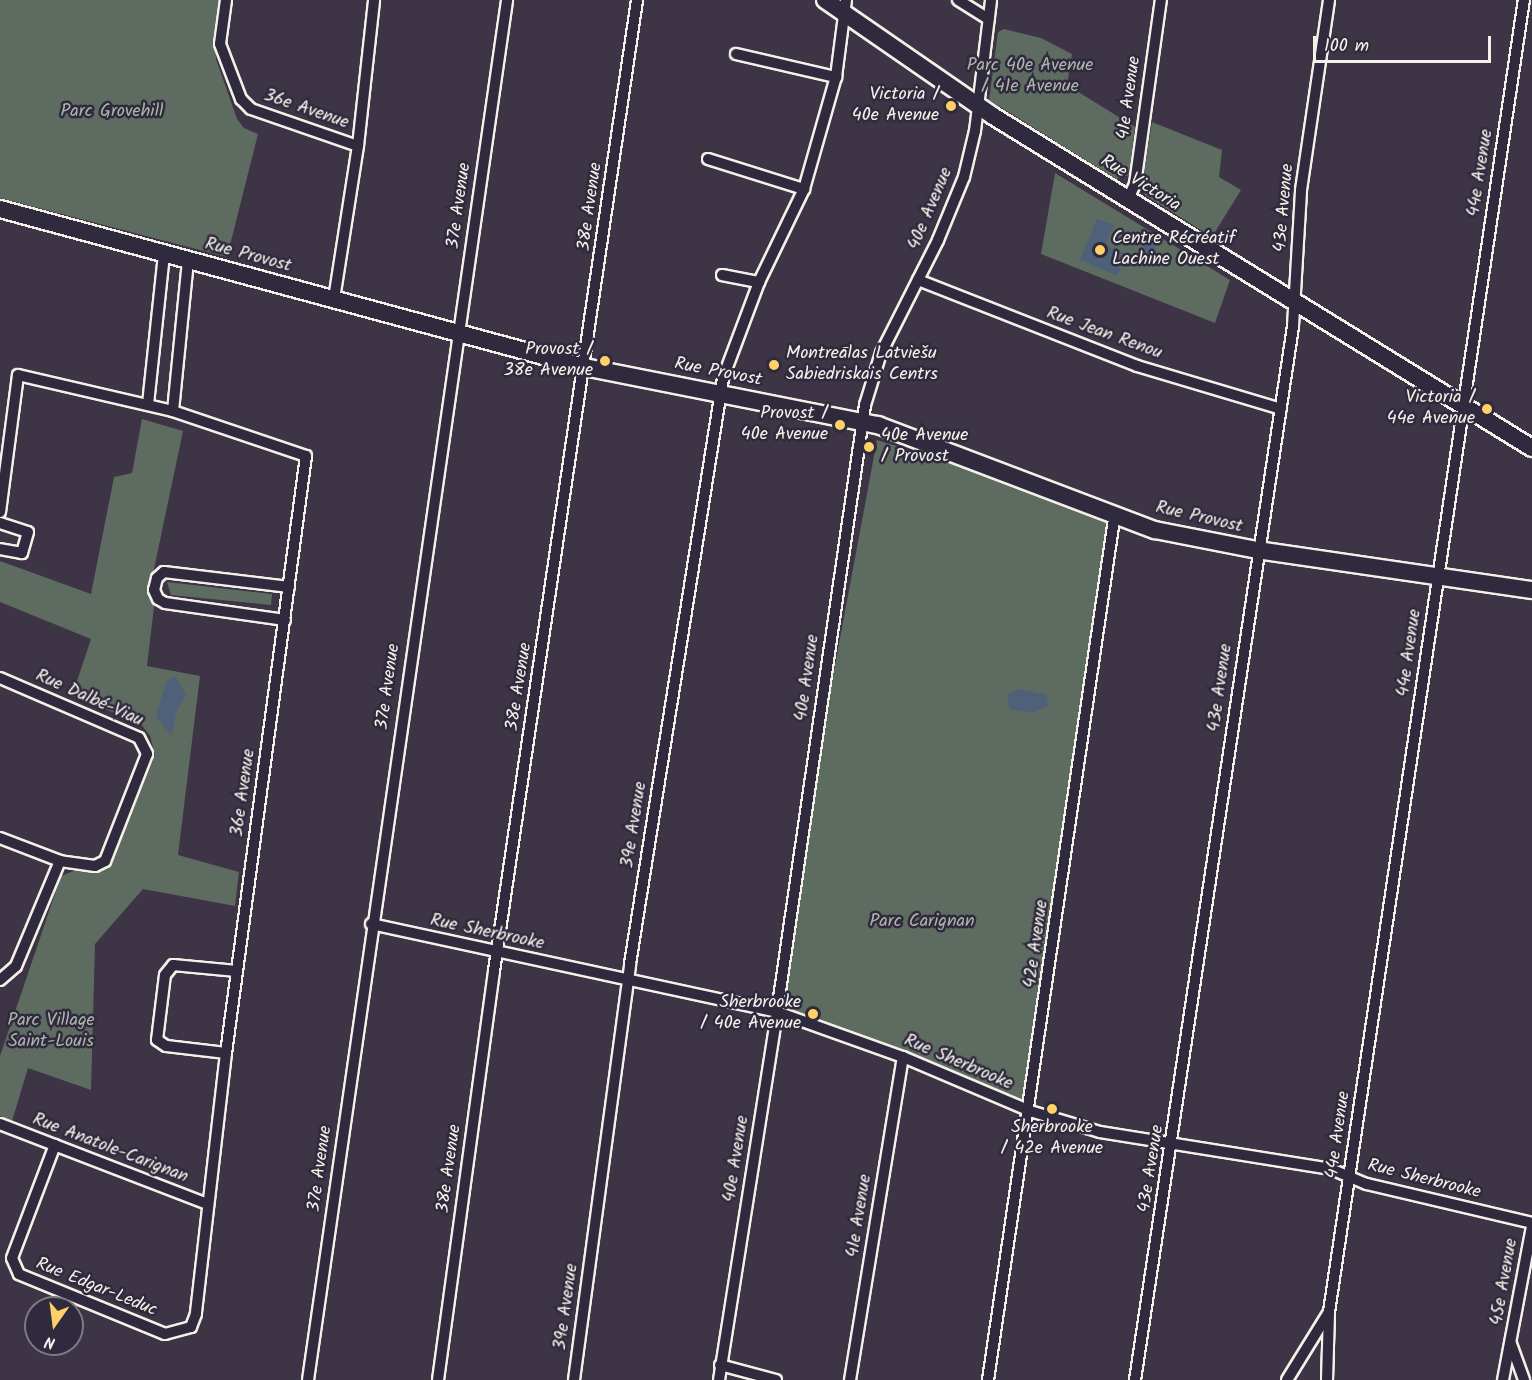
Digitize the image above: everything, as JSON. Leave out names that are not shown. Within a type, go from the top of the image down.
[{"type":"street","name":"36e Avenue","points":[[226,0],[220,44],[241,99],[251,109],[358,146]]},
{"type":"street","name":"36e Avenue","points":[[334,299],[358,146],[374,0]]},
{"type":"street","name":"37e Avenue","points":[[308,1380],[371,924],[507,0]]},
{"type":"street","name":"38e Avenue","points":[[438,1380],[496,952],[637,0]]},
{"type":"street","name":"Rue Victoria","points":[[825,0],[846,7],[978,106],[1532,448]]},
{"type":"street","points":[[958,0],[988,19]]},
{"type":"street","name":"40e Avenue","points":[[719,1380],[777,1012],[862,422],[878,361],[958,195],[978,106],[991,0]]},
{"type":"street","name":"41e Avenue","points":[[1128,199],[1135,184],[1161,0]]},
{"type":"street","name":"43e Avenue","points":[[1135,1380],[1173,1146],[1257,550],[1281,409],[1295,302],[1301,190],[1329,0]]},
{"type":"street","name":"44e Avenue","points":[[1327,1380],[1329,1312],[1351,1177],[1524,0]]},
{"type":"street","name":"39e Avenue","points":[[574,1380],[628,980],[721,393],[759,282],[804,189],[836,77],[846,7]]},
{"type":"street","points":[[736,54],[836,77]]},
{"type":"street","points":[[708,159],[804,189]]},
{"type":"street","name":"Rue Provost","points":[[0,209],[584,367],[862,422],[1115,513],[1155,530],[1257,550],[1532,590]]},
{"type":"street","points":[[148,404],[164,254]]},
{"type":"street","points":[[173,411],[188,260]]},
{"type":"street","points":[[722,275],[759,282]]},
{"type":"street","name":"Rue Jean Renou","points":[[918,280],[1137,366],[1281,409]]},
{"type":"street","name":"36e Avenue","points":[[0,512],[18,375],[173,411],[306,456],[226,1053],[196,1314],[191,1327]]},
{"type":"street","name":"42e Avenue","points":[[988,1380],[1030,1111],[1115,513]]},
{"type":"street","points":[[0,523],[28,531],[22,553],[0,549]]},
{"type":"street","points":[[285,620],[165,603],[158,599],[154,590],[157,578],[164,572],[289,587]]},
{"type":"street","name":"Rue Dalbé-Viau","points":[[0,678],[145,744],[147,754],[105,861],[95,866],[60,861],[0,838]]},
{"type":"street","points":[[0,980],[16,966],[60,861]]},
{"type":"street","name":"Rue Sherbrooke","points":[[371,924],[777,1012],[903,1057],[1030,1111],[1101,1132],[1173,1146],[1332,1169],[1351,1177],[1532,1225]]},
{"type":"street","points":[[226,1053],[166,1046],[157,1040],[165,975],[173,965],[237,971]]},
{"type":"street","name":"41e Avenue","points":[[850,1380],[903,1057]]},
{"type":"street","name":"Rue Anatole-Carignan","points":[[0,1124],[207,1204]]},
{"type":"street","name":"Rue Edgar-Leduc","points":[[55,1145],[12,1258],[19,1274],[165,1334],[191,1327]]},
{"type":"street","name":"45e Avenue","points":[[1503,1380],[1532,1225]]},
{"type":"street","name":"44e Avenue","points":[[1287,1380],[1329,1312]]},
{"type":"street","name":"45e Avenue","points":[[1511,1344],[1524,1380]]},
{"type":"street","points":[[720,1365],[776,1380]]},
{"type":"green space","name":"Parc Grovehill","points":[[0,0],[219,0],[214,35],[216,59],[237,119],[244,128],[258,134],[227,257],[0,198]]},
{"type":"green space","name":"Parc 40e Avenue / 41e Avenue","points":[[1004,29],[1041,38],[1072,54],[1067,85],[1135,127],[1129,175],[1116,179],[989,100],[998,32]]},
{"type":"green space","points":[[1152,122],[1222,150],[1219,177],[1241,190],[1212,237],[1145,195],[1142,186]]},
{"type":"green space","points":[[1055,173],[1230,280],[1215,323],[1041,254]]},
{"type":"green space","name":"Parc Village Saint-Louis","points":[[142,419],[183,431],[154,569],[150,598],[154,607],[147,666],[200,676],[178,855],[239,872],[235,906],[143,889],[95,944],[91,1090],[28,1068],[12,1121],[0,1116],[0,1056],[61,876],[74,871],[100,872],[113,861],[155,755],[150,736],[140,723],[72,696],[91,639],[0,602],[0,561],[91,594],[114,477],[132,473]]},
{"type":"green space","name":"Parc Carignan","points":[[877,440],[1113,514],[1030,1109],[771,1008]]},
{"type":"green space","points":[[167,582],[272,594],[271,605],[171,595]]},
{"type":"water","name":"Centre Récréatif Lachine Ouest","points":[[1097,219],[1114,225],[1105,245],[1127,254],[1117,276],[1080,260]]},
{"type":"water","points":[[1146,243],[1152,243],[1156,250],[1152,257],[1146,257],[1142,253],[1142,247]]},
{"type":"water","points":[[175,677],[186,694],[176,713],[172,736],[156,716],[167,680]]},
{"type":"water","points":[[1017,689],[1047,695],[1048,706],[1032,713],[1010,709],[1007,695]]},
{"type":"place","name":"Victoria / 40e Avenue","points":[[951,106]]},
{"type":"place","name":"Centre Récréatif Lachine Ouest","points":[[1100,250]]},
{"type":"place","name":"Provost / 38e Avenue","points":[[605,361]]},
{"type":"place","name":"Montreālas Latviešu Sabiedriskais Centrs","points":[[774,365]]},
{"type":"place","name":"Victoria / 44e Avenue","points":[[1487,409]]},
{"type":"place","name":"Provost / 40e Avenue","points":[[840,425]]},
{"type":"place","name":"40e Avenue / Provost","points":[[869,447]]},
{"type":"place","name":"Sherbrooke / 40e Avenue","points":[[813,1014]]},
{"type":"place","name":"Sherbrooke / 42e Avenue","points":[[1052,1109]]}]
